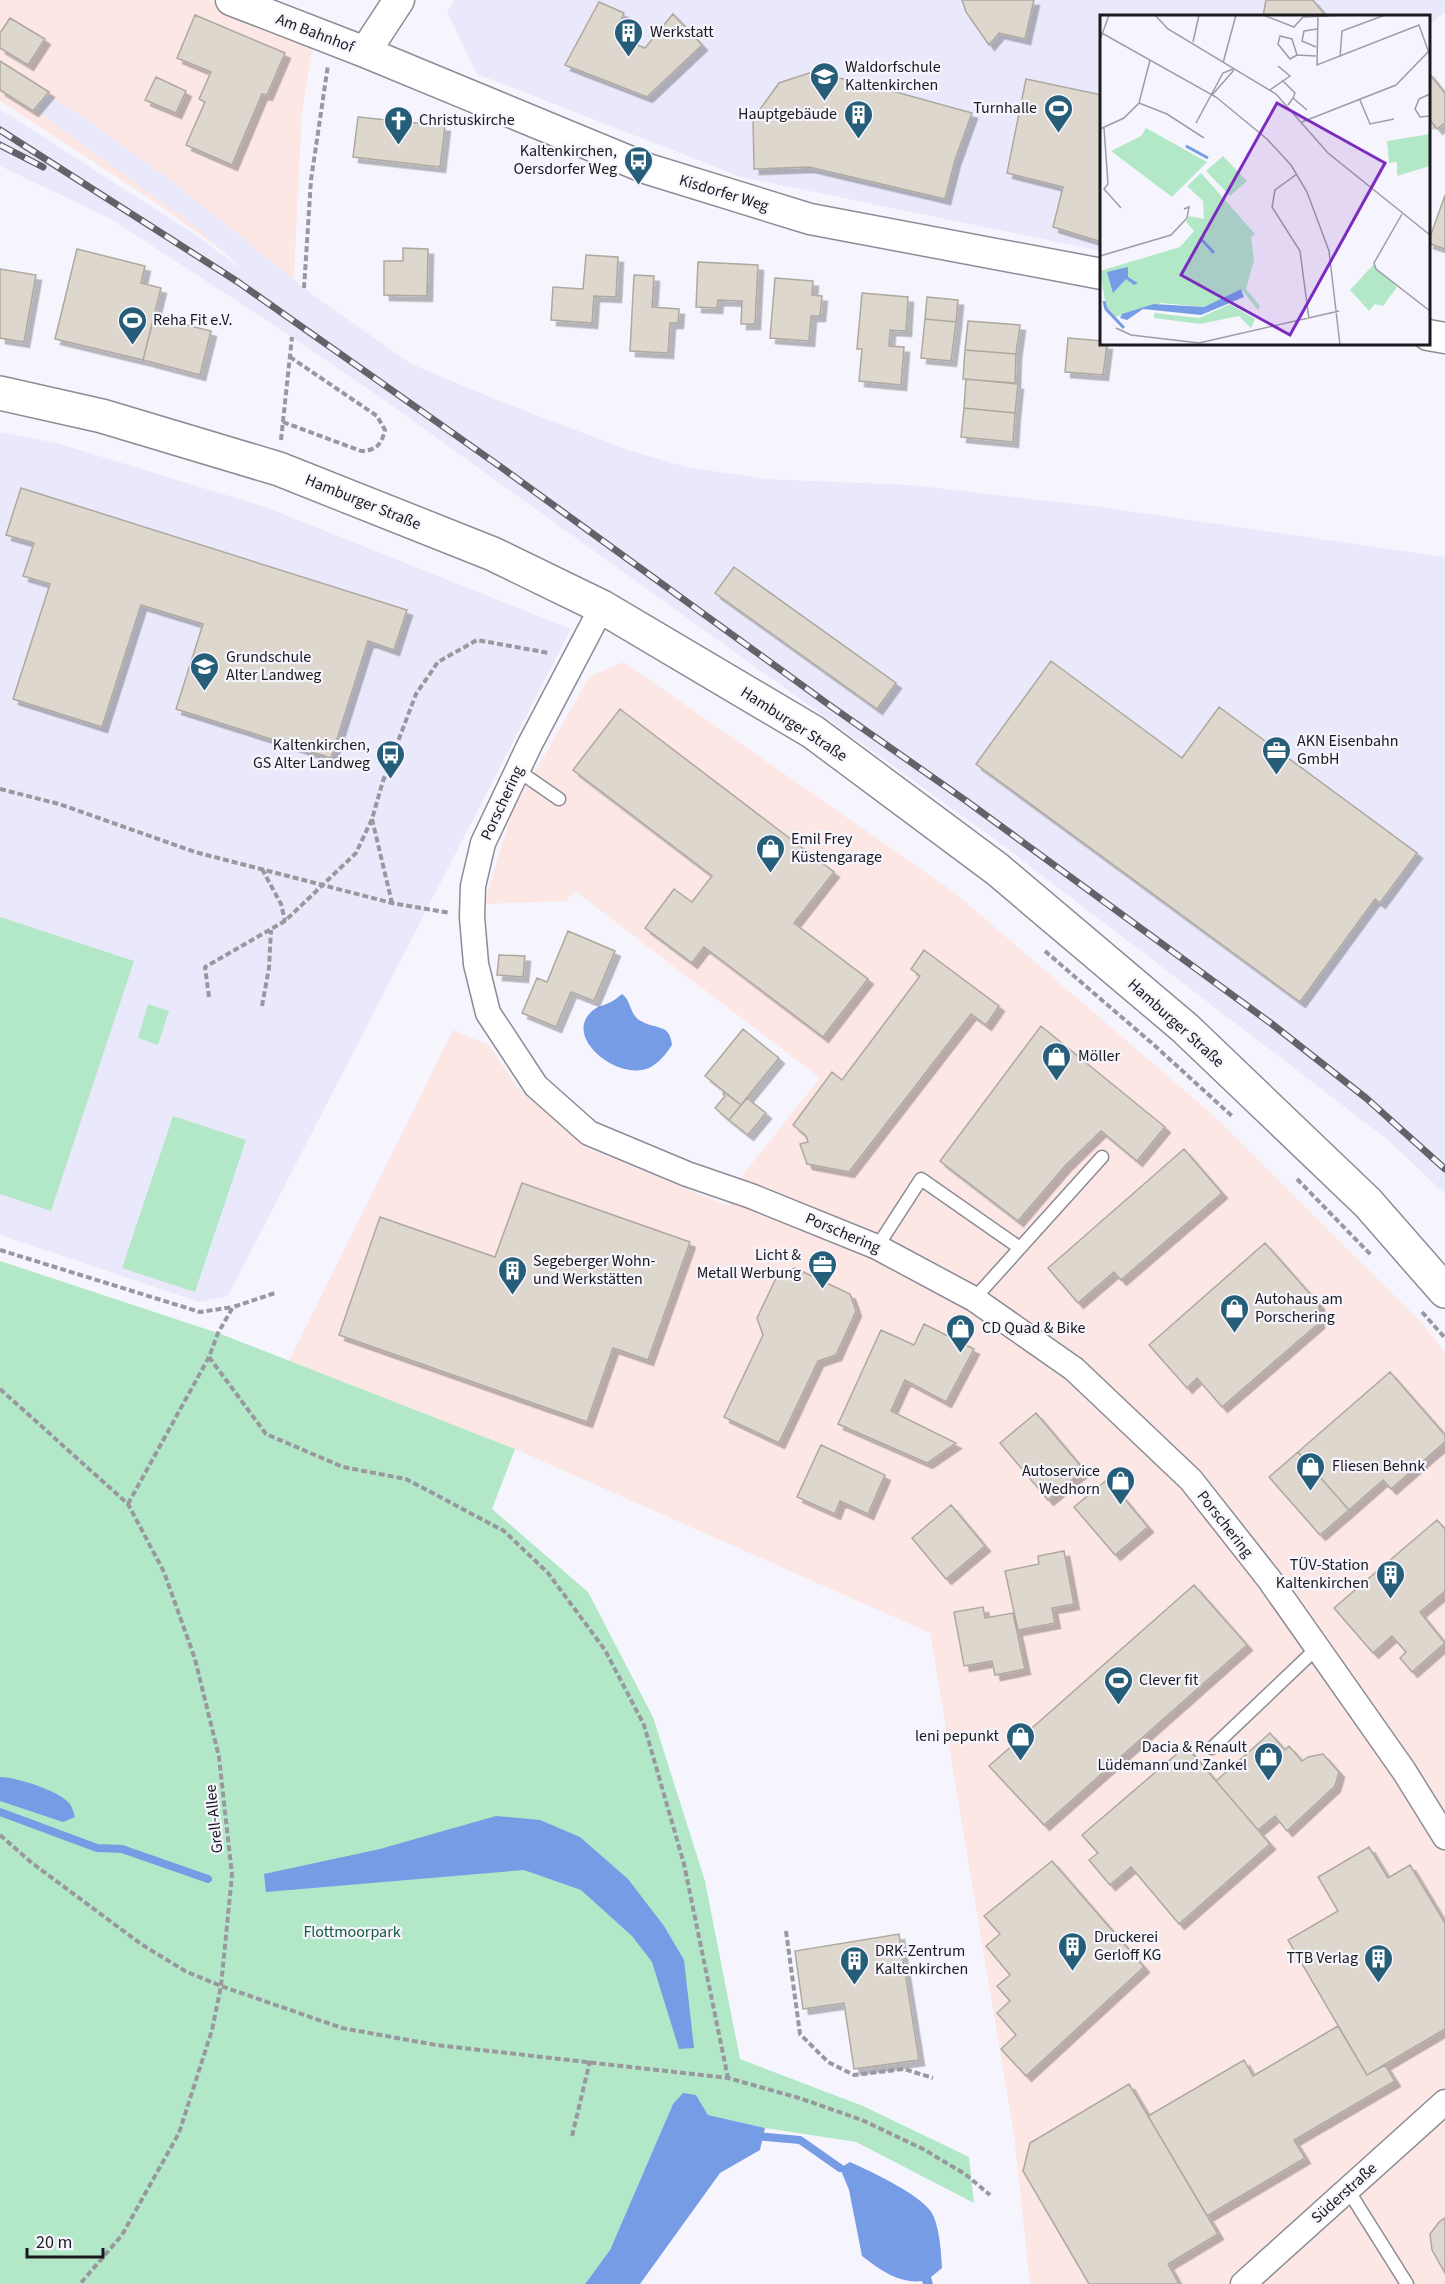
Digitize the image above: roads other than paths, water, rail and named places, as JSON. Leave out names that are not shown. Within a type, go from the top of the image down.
[{"type":"main road","name":"Hamburger Straße","points":[[0,393],[102,416],[279,469],[494,554],[602,607],[813,732],[997,869],[1185,1028],[1368,1203],[1445,1291]]},
{"type":"street","name":"Am Bahnhof","points":[[231,0],[366,51]]},
{"type":"street","points":[[366,51],[399,0]]},
{"type":"street","name":"Kisdorfer Weg","points":[[366,51],[626,161],[810,219],[1100,274]]},
{"type":"street","points":[[1430,335],[1445,338]]},
{"type":"street","name":"Porschering","points":[[602,607],[517,770],[483,843],[473,886],[472,917],[476,964],[488,1013],[536,1086],[589,1133],[687,1174],[770,1203],[877,1247],[974,1299],[1074,1369],[1191,1480],[1269,1579],[1404,1771],[1445,1837]]},
{"type":"street","name":"Süderstraße","points":[[1243,2284],[1445,2102]]},
{"type":"lane","points":[[517,770],[559,799]]},
{"type":"lane","points":[[974,1299],[1102,1158]]},
{"type":"lane","points":[[877,1247],[921,1179],[1020,1248]]},
{"type":"lane","points":[[1212,1748],[1317,1648]]},
{"type":"lane","points":[[1348,2190],[1407,2284]]},
{"type":"water","points":[[622,994],[628,1000],[637,1018],[665,1030],[671,1038],[670,1048],[659,1061],[649,1068],[623,1069],[610,1063],[590,1045],[584,1034],[584,1023],[590,1013]]},
{"type":"water","points":[[0,1777],[27,1782],[57,1794],[70,1804],[75,1817],[63,1822],[0,1801]]},
{"type":"water","points":[[496,1816],[540,1820],[580,1837],[628,1879],[664,1926],[684,1960],[694,2048],[679,2049],[652,1962],[632,1936],[581,1890],[524,1870],[266,1892],[264,1874],[380,1849]]},
{"type":"water","points":[[683,2093],[696,2095],[708,2115],[765,2128],[760,2150],[720,2173],[640,2284],[585,2284],[610,2250],[673,2104]]},
{"type":"water","points":[[850,2162],[897,2185],[929,2209],[938,2229],[942,2268],[931,2277],[933,2284],[897,2278],[862,2256],[849,2190],[840,2168]]},
{"type":"waterway","points":[[0,1812],[97,1848],[122,1849],[208,1879]]},
{"type":"waterway","points":[[755,2136],[800,2140],[840,2168]]},
{"type":"railway","points":[[0,130],[238,282],[498,465],[832,707],[965,800],[1272,1024],[1366,1098],[1445,1169]]},
{"type":"railway","points":[[0,145],[43,167]]},
{"type":"place","name":"Werkstatt","points":[[629,58]]},
{"type":"place","name":"Waldorfschule Kaltenkirchen","points":[[824,102]]},
{"type":"place","name":"Turnhalle","points":[[1058,134]]},
{"type":"place","name":"Hauptgebäude","points":[[858,140]]},
{"type":"place","name":"Christuskirche","points":[[398,146]]},
{"type":"place","name":"Kaltenkirchen, Oersdorfer Weg","points":[[638,186]]},
{"type":"place","name":"Reha Fit e.V.","points":[[132,346]]},
{"type":"place","name":"Grundschule Alter Landweg","points":[[205,692]]},
{"type":"place","name":"AKN Eisenbahn GmbH","points":[[1276,776]]},
{"type":"place","name":"Kaltenkirchen, GS Alter Landweg","points":[[391,780]]},
{"type":"place","name":"Emil Frey Küstengarage","points":[[770,874]]},
{"type":"place","name":"Möller","points":[[1057,1082]]},
{"type":"place","name":"Licht & Metall Werbung","points":[[822,1290]]},
{"type":"place","name":"Segeberger Wohn- und Werkstätten","points":[[512,1296]]},
{"type":"place","name":"Autohaus am Porschering","points":[[1234,1334]]},
{"type":"place","name":"CD Quad & Bike","points":[[961,1354]]},
{"type":"place","name":"Fliesen Behnk","points":[[1311,1492]]},
{"type":"place","name":"Autoservice Wedhorn","points":[[1121,1506]]},
{"type":"place","name":"TÜV-Station Kaltenkirchen","points":[[1390,1600]]},
{"type":"place","name":"Clever fit","points":[[1118,1706]]},
{"type":"place","name":"leni pepunkt","points":[[1020,1762]]},
{"type":"place","name":"Dacia & Renault Lüdemann und Zankel","points":[[1268,1782]]},
{"type":"place","name":"Druckerei Gerloff KG","points":[[1073,1972]]},
{"type":"place","name":"TTB Verlag","points":[[1379,1984]]},
{"type":"place","name":"DRK-Zentrum Kaltenkirchen","points":[[854,1986]]},
{"type":"park label","name":"Flottmoorpark","points":[[352,1932]]}]
